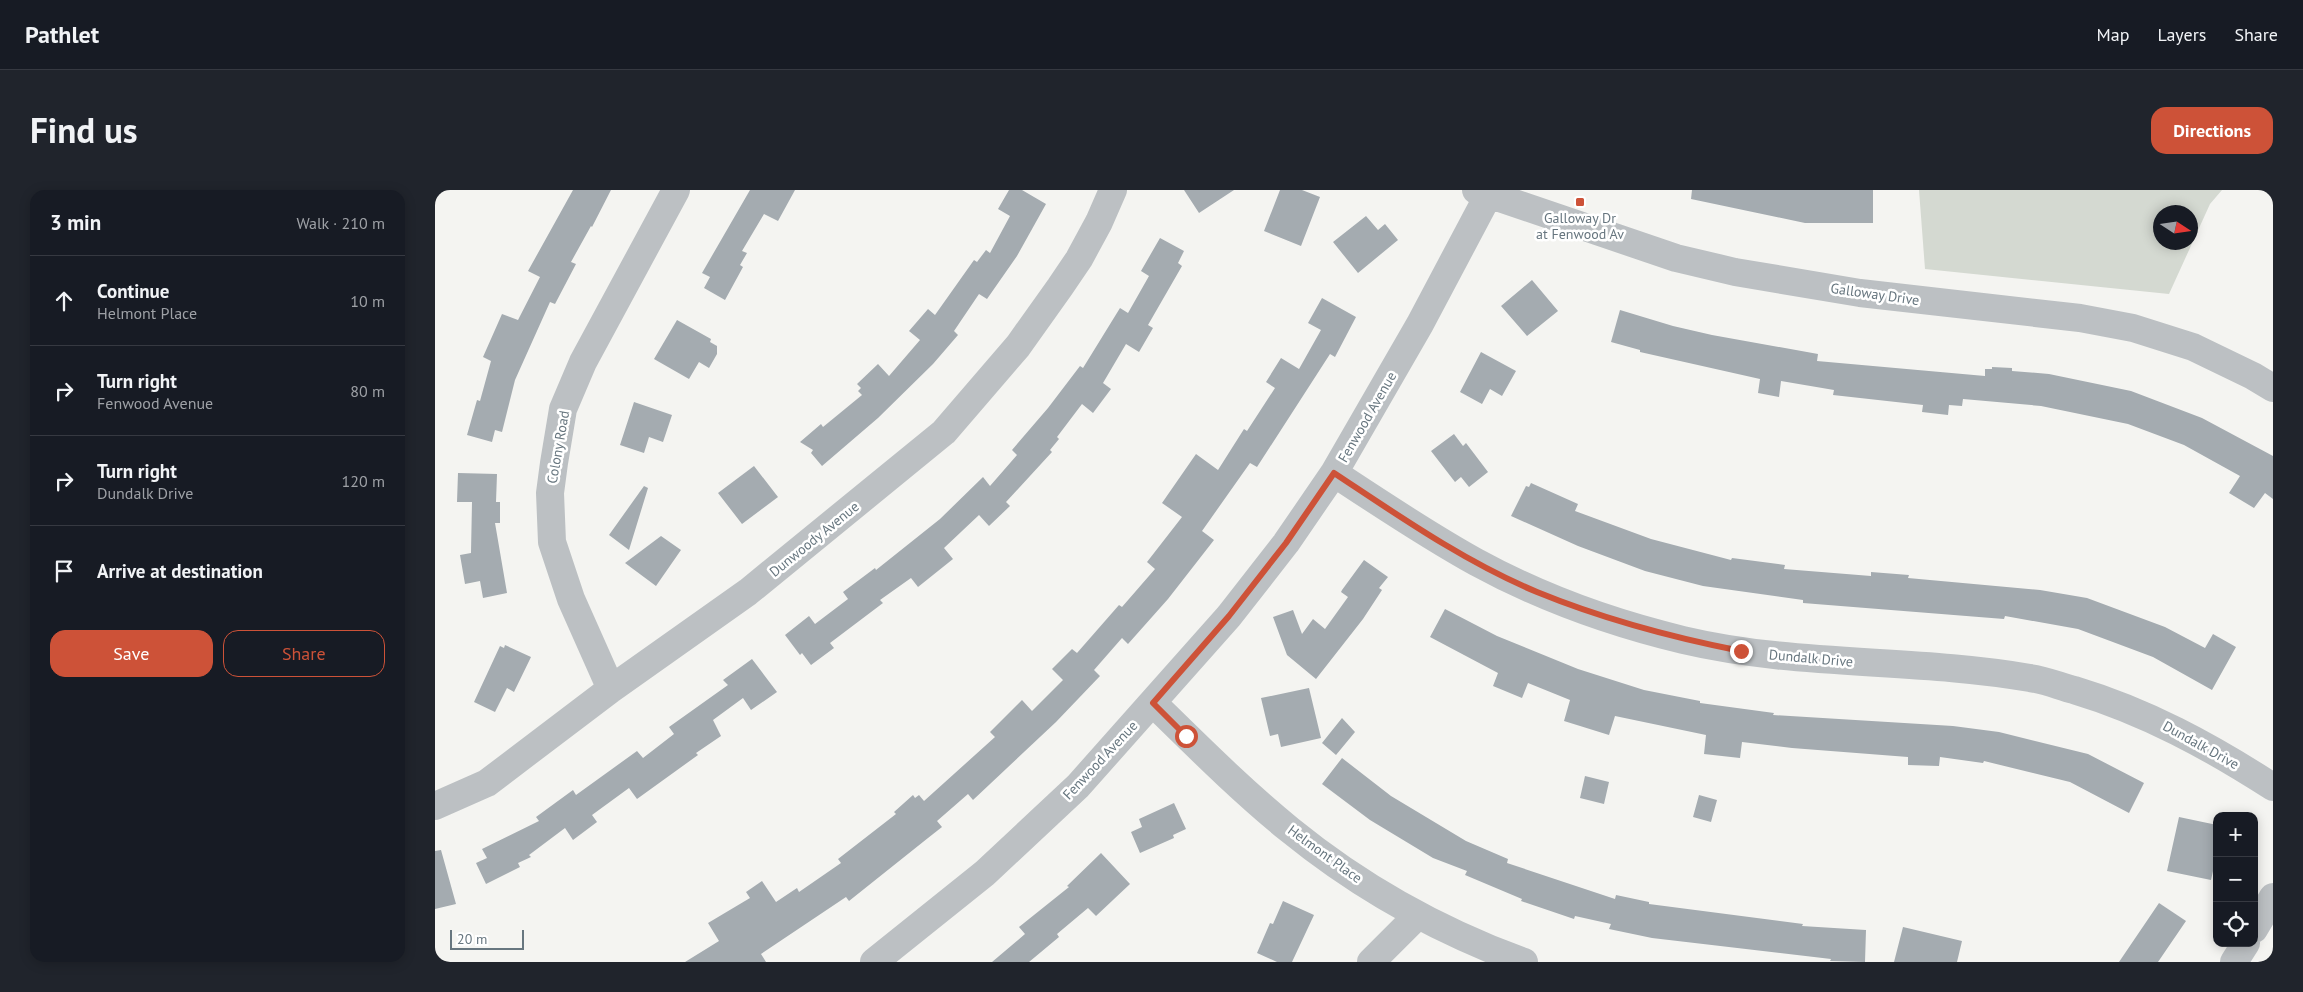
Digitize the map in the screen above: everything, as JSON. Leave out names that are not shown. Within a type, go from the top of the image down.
[{"type":"street","name":"Colony Road","points":[[611,689],[571,599],[552,542],[550,492],[563,409],[583,362],[676,190]]},
{"type":"street","name":"Dunwoody Avenue","points":[[435,806],[487,782],[611,689],[748,592],[944,432],[1018,346],[1060,288],[1079,259],[1099,222],[1113,190]]},
{"type":"street","name":"Galloway Drive","points":[[1485,192],[1676,258],[1735,272],[1860,294],[2080,318],[2133,328],[2193,347],[2253,376],[2273,388]]},
{"type":"street","name":"Fenwood Avenue","points":[[874,962],[985,873],[1078,786],[1229,616],[1286,543],[1334,473],[1420,324],[1485,192]]},
{"type":"street","name":"Dundalk Drive","points":[[1334,473],[1417,527],[1476,562],[1535,591],[1597,614],[1685,640],[1741,651],[1856,662],[1943,667],[2032,678],[2090,695],[2174,728],[2222,754],[2273,787]]},
{"type":"street","name":"Helmont Place","points":[[1153,703],[1234,781],[1291,830],[1346,871],[1417,916],[1481,946],[1524,962]]},
{"type":"street","points":[[2258,922],[2273,897]]},
{"type":"street","points":[[1371,962],[1417,916]]},
{"type":"street","points":[[2234,962],[2243,947]]},
{"type":"shaded area","points":[[1919,190],[2222,190],[2210,204],[2198,230],[2198,205],[2153,205],[2153,250],[2189,250],[2169,294],[1925,269]]},
{"type":"building","points":[[573,190],[611,190],[571,262],[576,264],[555,304],[550,302],[515,380],[502,432],[495,430],[492,442],[467,435],[477,400],[480,401],[491,361],[483,357],[502,314],[518,320],[540,277],[528,271]]},
{"type":"building","points":[[750,190],[795,190],[778,221],[764,214],[742,251],[747,253],[740,265],[743,267],[725,300],[704,288],[710,277],[702,273]]},
{"type":"building","points":[[1009,190],[1022,190],[1046,204],[1017,256],[987,299],[979,294],[954,331],[958,335],[933,364],[878,418],[822,466],[811,453],[813,450],[800,442],[821,424],[823,427],[862,395],[858,391],[861,388],[857,384],[878,364],[889,376],[920,340],[909,331],[928,309],[935,315],[974,260],[977,262],[986,250],[990,253],[1010,216],[998,209]]},
{"type":"building","points":[[1184,190],[1234,190],[1199,213]]},
{"type":"building","points":[[1280,190],[1302,190],[1320,197],[1301,246],[1264,231]]},
{"type":"building","points":[[1692,190],[1873,190],[1873,223],[1805,223],[1691,199]]},
{"type":"building","points":[[1366,216],[1378,230],[1385,224],[1398,240],[1358,273],[1333,242]]},
{"type":"building","points":[[1160,238],[1184,251],[1178,263],[1182,266],[1148,325],[1153,328],[1139,352],[1126,344],[1103,383],[1111,389],[1093,413],[1082,404],[1057,437],[1059,439],[1050,450],[1052,452],[1006,502],[1010,506],[989,526],[979,515],[944,548],[953,559],[918,587],[911,578],[880,600],[883,603],[830,643],[834,648],[811,665],[802,653],[800,655],[785,635],[809,616],[815,624],[848,599],[843,592],[875,568],[876,570],[940,519],[983,477],[990,486],[1017,455],[1012,450],[1048,408],[1080,366],[1083,368],[1120,308],[1128,313],[1149,276],[1141,271]]},
{"type":"building","points":[[1532,280],[1558,311],[1527,336],[1501,306]]},
{"type":"building","points":[[1322,298],[1356,317],[1335,357],[1330,354],[1257,467],[1250,463],[1202,531],[1214,540],[1168,599],[1128,644],[1122,638],[1094,670],[1100,676],[1056,722],[973,800],[968,794],[937,821],[942,827],[849,901],[846,897],[761,954],[766,962],[685,962],[719,941],[708,923],[750,898],[746,892],[762,881],[776,902],[797,888],[799,892],[841,863],[838,859],[896,814],[894,812],[913,795],[915,798],[919,795],[924,801],[995,737],[990,732],[1022,700],[1032,711],[1063,680],[1052,669],[1072,649],[1077,653],[1119,605],[1122,607],[1155,569],[1147,562],[1182,517],[1162,503],[1196,454],[1218,470],[1244,429],[1247,431],[1275,388],[1266,382],[1281,358],[1299,369],[1321,330],[1308,323]]},
{"type":"building","points":[[1620,310],[1673,326],[1712,335],[1818,354],[1817,361],[1985,376],[1985,369],[1992,369],[1992,367],[2012,368],[2012,371],[2049,374],[2131,391],[2202,418],[2273,456],[2273,499],[2265,493],[2254,508],[2229,493],[2240,476],[2184,445],[2128,424],[2041,406],[1963,399],[1962,406],[1949,405],[1948,415],[1922,412],[1923,405],[1833,395],[1834,390],[1781,381],[1779,397],[1758,393],[1760,379],[1640,352],[1640,350],[1611,342]]},
{"type":"building","points":[[677,320],[711,339],[710,342],[717,346],[717,354],[709,368],[699,362],[689,379],[654,359]]},
{"type":"building","points":[[1481,352],[1516,371],[1502,396],[1490,389],[1482,404],[1460,392]]},
{"type":"building","points":[[634,402],[672,415],[663,442],[649,437],[644,453],[620,445]]},
{"type":"building","points":[[1454,434],[1463,446],[1466,443],[1488,472],[1469,487],[1461,477],[1455,482],[1431,451]]},
{"type":"building","points":[[754,466],[778,497],[742,524],[718,493]]},
{"type":"building","points":[[458,473],[497,474],[496,502],[500,502],[500,523],[495,523],[507,593],[483,598],[480,581],[465,584],[460,555],[471,553],[472,502],[457,502]]},
{"type":"building","points":[[1531,483],[1578,504],[1575,511],[1651,539],[1731,560],[1732,558],[1785,565],[1784,569],[1871,576],[1871,572],[1909,575],[1908,578],[2040,590],[2087,598],[2165,627],[2205,648],[2213,634],[2236,647],[2212,690],[2153,657],[2078,629],[2005,616],[2004,619],[1803,603],[1803,600],[1703,586],[1645,571],[1578,546],[1511,516],[1526,486],[1529,487]]},
{"type":"building","points":[[644,486],[648,488],[629,550],[609,535]]},
{"type":"building","points":[[661,536],[681,550],[656,586],[625,563]]},
{"type":"building","points":[[1364,560],[1388,577],[1379,588],[1382,590],[1363,619],[1316,679],[1287,655],[1273,617],[1293,610],[1302,634],[1313,619],[1325,629],[1348,597],[1341,592],[1342,590]]},
{"type":"building","points":[[1445,609],[1497,636],[1578,669],[1644,690],[1700,701],[1700,703],[1774,713],[1773,715],[1953,726],[1999,732],[2088,754],[2144,783],[2129,813],[2070,782],[1984,761],[1983,763],[1940,757],[1939,766],[1908,765],[1908,757],[1742,742],[1740,758],[1704,754],[1706,735],[1615,716],[1609,735],[1564,721],[1570,700],[1528,683],[1522,698],[1493,686],[1498,673],[1430,637]]},
{"type":"building","points":[[505,645],[531,657],[514,692],[507,688],[495,712],[474,702],[500,646],[504,648]]},
{"type":"building","points":[[752,659],[777,692],[751,710],[743,698],[713,720],[721,736],[696,753],[698,755],[637,799],[629,788],[592,815],[597,822],[573,840],[565,828],[529,855],[531,857],[518,863],[520,867],[486,884],[476,863],[487,858],[482,849],[539,821],[536,817],[573,790],[576,795],[637,751],[643,758],[674,734],[669,727],[728,685],[723,680]]},
{"type":"building","points":[[1309,688],[1321,738],[1281,747],[1278,734],[1270,736],[1261,698]]},
{"type":"building","points":[[1342,718],[1355,732],[1336,755],[1322,743]]},
{"type":"building","points":[[1342,758],[1391,796],[1466,841],[1508,859],[1507,863],[1615,899],[1616,895],[1649,902],[1649,904],[1803,924],[1802,926],[1866,930],[1865,962],[1830,961],[1831,959],[1652,938],[1609,929],[1611,924],[1575,916],[1574,919],[1521,901],[1522,899],[1465,875],[1467,871],[1433,858],[1370,820],[1322,784]]},
{"type":"building","points":[[1585,776],[1609,782],[1604,804],[1580,798]]},
{"type":"building","points":[[1699,795],[1717,800],[1711,822],[1693,817]]},
{"type":"building","points":[[1174,803],[1186,829],[1173,835],[1174,838],[1140,853],[1131,832],[1142,827],[1139,819]]},
{"type":"building","points":[[2179,817],[2213,824],[2213,871],[2211,880],[2167,871]]},
{"type":"building","points":[[441,850],[456,904],[435,909],[435,851]]},
{"type":"building","points":[[1101,853],[1130,884],[1096,916],[1088,908],[1057,934],[1059,937],[1029,962],[992,962],[1025,934],[1019,927],[1069,887],[1067,886]]},
{"type":"building","points":[[1283,901],[1314,915],[1292,962],[1277,962],[1257,953],[1270,923],[1273,924]]},
{"type":"building","points":[[2159,903],[2186,921],[2158,962],[2119,962]]},
{"type":"building","points":[[1903,927],[1962,941],[1957,962],[1894,962]]},
{"type":"place","name":"Galloway Dr at Fenwood Av","points":[[1580,202]]},
{"type":"route","points":[[1186,736],[1153,703],[1229,616],[1286,543],[1334,473],[1417,527],[1476,562],[1535,591],[1643,629],[1685,640],[1741,651]]}]
